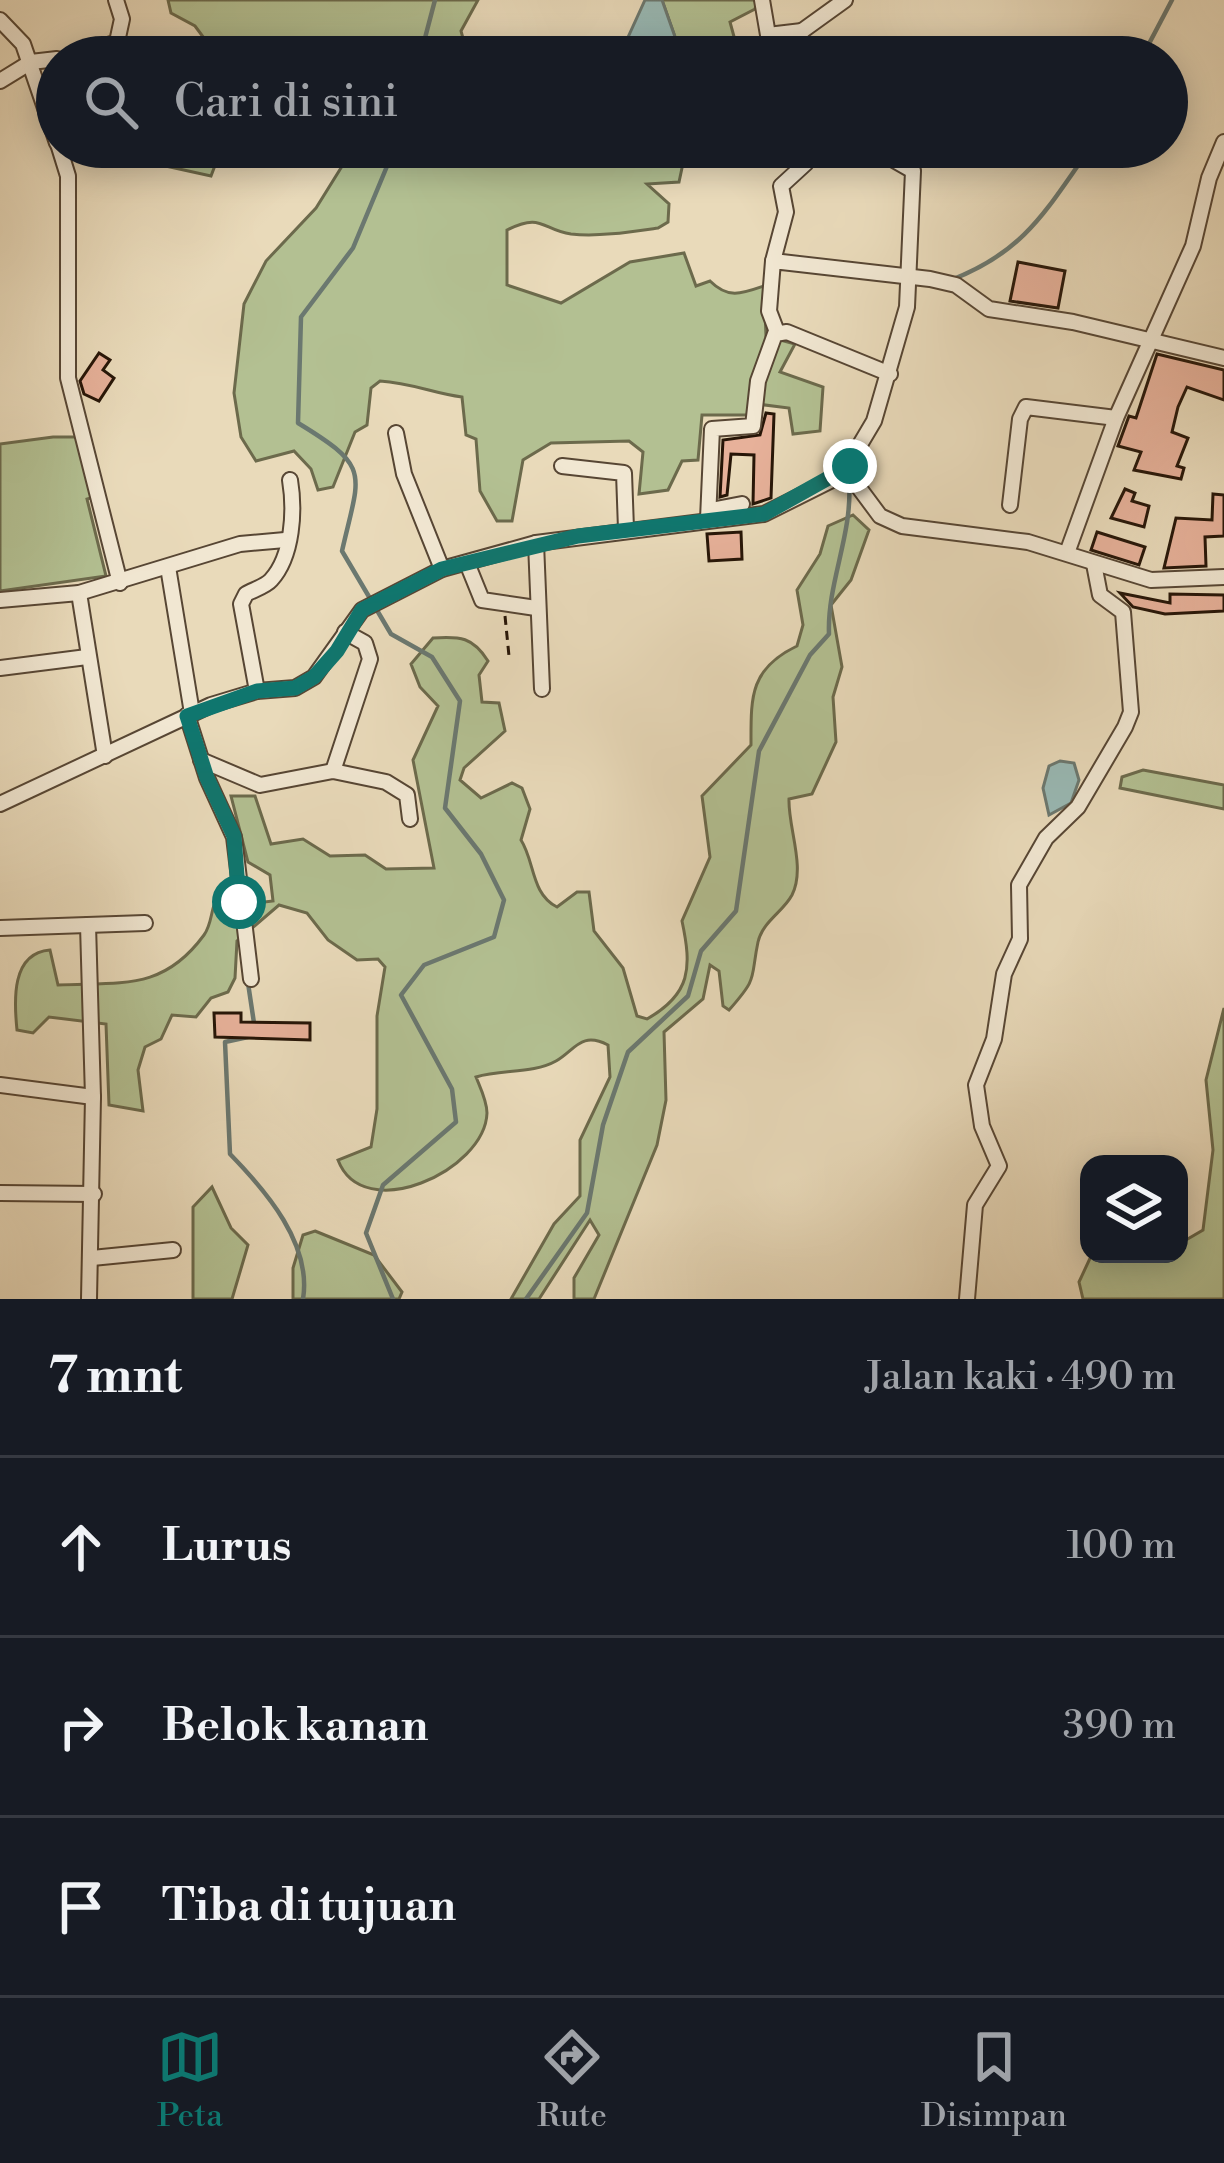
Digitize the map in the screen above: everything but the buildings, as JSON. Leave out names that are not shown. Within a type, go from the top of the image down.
[{"type":"street","points":[[116,0],[122,19],[118,36]]},
{"type":"street","points":[[762,0],[768,35],[802,31],[845,0]]},
{"type":"street","points":[[0,20],[15,33],[36,77]]},
{"type":"street","points":[[800,36],[802,31]]},
{"type":"street","points":[[0,81],[36,61]]},
{"type":"street","points":[[1067,553],[1116,418],[1192,246],[1224,142]]},
{"type":"street","points":[[65,168],[68,378],[120,583]]},
{"type":"street","points":[[712,519],[712,429],[753,426],[758,381],[777,332],[769,311],[773,261],[786,212],[781,186],[801,168]]},
{"type":"street","points":[[0,803],[189,714],[257,691],[295,688],[314,677],[362,610],[442,569],[536,543],[773,512],[846,476],[874,421],[890,374],[910,277],[914,171],[909,168]]},
{"type":"street","points":[[773,261],[956,285],[989,309],[1224,358]]},
{"type":"street","points":[[777,332],[890,374]]},
{"type":"street","points":[[1010,505],[1020,419],[1026,407],[1116,418]]},
{"type":"street","points":[[396,433],[404,474],[442,569]]},
{"type":"street","points":[[562,466],[625,473],[626,529]]},
{"type":"street","points":[[846,476],[880,516],[902,526],[1028,542],[1151,580],[1224,577]]},
{"type":"street","points":[[257,691],[241,604],[246,593],[273,578],[294,517],[290,480]]},
{"type":"street","points":[[712,519],[716,509],[742,504]]},
{"type":"street","points":[[0,600],[80,593],[239,544],[285,540]]},
{"type":"street","points":[[536,543],[542,689]]},
{"type":"street","points":[[467,563],[475,594],[536,608]]},
{"type":"street","points":[[967,1299],[975,1205],[999,1166],[982,1126],[976,1085],[994,1039],[1004,974],[1020,939],[1019,885],[1046,838],[1078,807],[1130,712],[1123,612],[1100,595],[1094,564]]},
{"type":"street","points":[[168,567],[189,714],[201,760],[234,836],[250,979]]},
{"type":"street","points":[[80,593],[104,756]]},
{"type":"street","points":[[333,771],[370,659],[365,643],[345,632]]},
{"type":"street","points":[[0,668],[87,657]]},
{"type":"street","points":[[201,760],[260,785],[333,771],[401,788],[410,819]]},
{"type":"street","points":[[0,928],[145,923]]},
{"type":"street","points":[[88,926],[94,1194],[88,1299]]},
{"type":"street","points":[[0,1085],[93,1097]]},
{"type":"street","points":[[0,1193],[94,1194]]},
{"type":"street","points":[[92,1258],[173,1250]]},
{"type":"path","points":[[504,603],[509,656]]},
{"type":"green space","points":[[168,0],[478,0],[462,36],[202,36],[195,26],[171,13]]},
{"type":"green space","points":[[662,0],[757,0],[755,9],[730,22],[734,36],[675,36]]},
{"type":"green space","points":[[175,168],[214,168],[211,176]]},
{"type":"green space","points":[[341,168],[682,168],[679,182],[647,184],[669,204],[668,222],[658,228],[592,235],[528,222],[507,230],[507,285],[561,303],[630,262],[684,253],[696,286],[710,281],[735,293],[764,286],[766,336],[795,344],[780,372],[823,387],[820,431],[793,434],[789,408],[757,404],[750,415],[702,415],[698,460],[682,461],[668,490],[639,494],[643,452],[629,441],[551,443],[523,460],[512,521],[497,521],[480,491],[476,439],[466,435],[462,397],[380,381],[371,388],[367,425],[355,432],[333,487],[318,490],[311,469],[294,451],[256,461],[241,437],[234,393],[244,304],[266,261],[316,208]]},
{"type":"green space","points":[[88,437],[101,495],[87,499],[106,576],[0,591],[0,444]]},
{"type":"green space","points":[[853,515],[869,530],[851,580],[831,605],[842,667],[833,697],[836,742],[812,794],[789,799],[796,884],[761,935],[749,984],[729,1010],[723,1006],[719,971],[710,965],[703,999],[664,1032],[666,1100],[657,1145],[594,1299],[574,1299],[574,1278],[599,1235],[590,1220],[539,1299],[511,1299],[554,1224],[580,1196],[580,1140],[610,1077],[608,1045],[585,1041],[547,1065],[476,1077],[487,1113],[481,1134],[466,1154],[421,1183],[372,1189],[351,1179],[338,1160],[371,1147],[377,1109],[377,1016],[385,967],[378,959],[357,960],[328,940],[307,913],[279,905],[237,941],[235,978],[228,992],[211,998],[196,1017],[172,1015],[161,1039],[145,1047],[138,1070],[143,1111],[109,1105],[106,1024],[49,1017],[33,1033],[17,1030],[18,980],[37,953],[50,950],[58,985],[140,980],[157,975],[189,953],[207,930],[222,892],[244,897],[247,904],[273,901],[270,875],[248,862],[231,796],[255,796],[271,844],[303,839],[330,856],[365,855],[386,869],[434,868],[413,760],[438,706],[420,687],[411,664],[433,638],[443,637],[471,643],[488,661],[479,675],[482,702],[499,703],[505,731],[464,768],[460,780],[481,798],[512,783],[522,788],[530,809],[521,840],[542,894],[557,907],[577,892],[589,892],[594,931],[623,968],[637,1016],[647,1019],[662,1010],[685,978],[682,921],[710,857],[702,796],[751,745],[753,699],[761,675],[797,646],[803,625],[797,590],[820,554],[828,526]]},
{"type":"green space","points":[[1143,770],[1224,785],[1224,809],[1120,788],[1122,777]]},
{"type":"green space","points":[[1224,1008],[1224,1299],[1083,1299],[1079,1282],[1088,1263],[1188,1263],[1188,1239],[1203,1230],[1213,1150],[1206,1080]]},
{"type":"green space","points":[[212,1187],[231,1228],[248,1245],[232,1299],[193,1299],[193,1207]]},
{"type":"green space","points":[[315,1231],[374,1255],[402,1292],[399,1299],[293,1299],[293,1268],[303,1235]]},
{"type":"water","points":[[645,0],[662,0],[675,36],[629,36]]},
{"type":"water","points":[[1060,761],[1074,763],[1079,780],[1071,803],[1049,815],[1043,788],[1049,766]]},
{"type":"waterway","points":[[426,36],[435,0]]},
{"type":"waterway","points":[[1153,36],[1172,0]]},
{"type":"waterway","points":[[386,168],[353,248],[301,317],[298,423],[339,451],[354,474],[356,488],[342,551],[391,634],[432,657],[460,701],[445,808],[481,854],[504,900],[494,937],[424,965],[401,995],[452,1089],[456,1122],[383,1185],[366,1233],[393,1299]]},
{"type":"waterway","points":[[951,280],[977,269],[1016,242],[1076,168]]},
{"type":"waterway","points":[[526,1299],[587,1213],[603,1125],[628,1052],[688,996],[701,951],[736,911],[759,751],[810,655],[829,634],[849,482]]},
{"type":"waterway","points":[[248,983],[254,1023]]},
{"type":"waterway","points":[[248,1037],[225,1042],[230,1154],[271,1202],[293,1239],[304,1278],[303,1299]]},
{"type":"route","points":[[239,902],[234,836],[207,778],[187,716],[257,691],[295,688],[314,677],[337,651],[362,610],[398,587],[442,569],[536,543],[764,514],[842,475],[850,466]]}]
